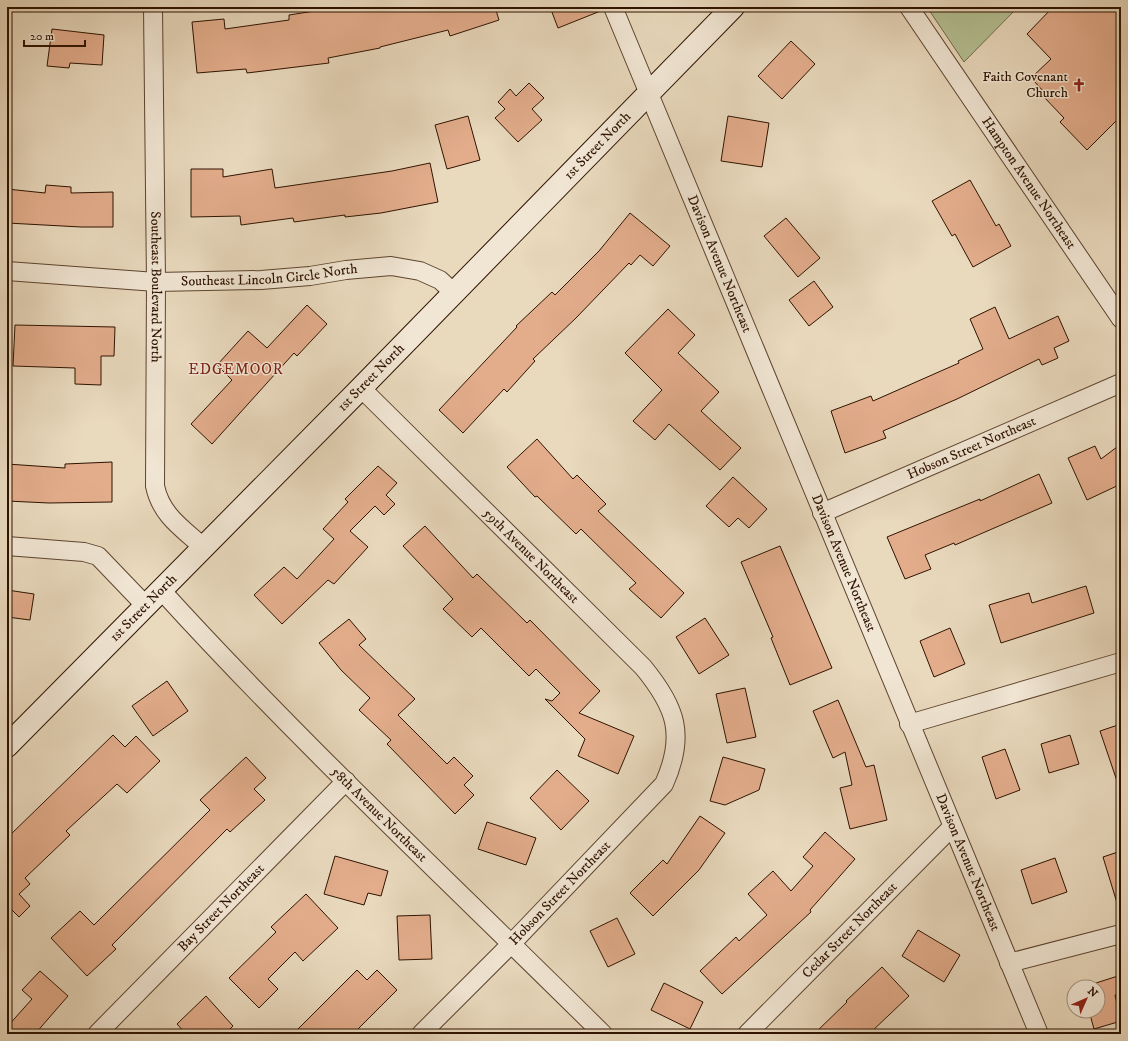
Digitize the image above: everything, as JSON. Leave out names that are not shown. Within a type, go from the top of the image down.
[{"type":"street","name":"Southeast Boulevard North","points":[[153,7],[156,282],[155,476],[158,500],[162,509],[204,546]]},
{"type":"street","name":"Davison Avenue Northeast","points":[[613,7],[909,724],[1039,1034]]},
{"type":"street","name":"1st Street North","points":[[7,746],[361,388],[733,7]]},
{"type":"street","name":"Hampton Avenue Northeast","points":[[909,7],[1121,319]]},
{"type":"street","name":"Southeast Lincoln Circle North","points":[[7,271],[156,282],[260,280],[310,276],[346,270],[391,266],[420,271],[440,280],[454,292]]},
{"type":"street","name":"Hobson Street Northeast","points":[[822,513],[1121,383]]},
{"type":"street","name":"59th Avenue Northeast","points":[[361,388],[643,667],[660,688],[671,712],[677,738]]},
{"type":"street","points":[[7,546],[84,552],[98,556],[145,606]]},
{"type":"street","name":"58th Avenue Northeast","points":[[161,590],[346,781],[603,1034]]},
{"type":"street","points":[[909,724],[1121,662]]},
{"type":"street","name":"Hobson Street Northeast","points":[[421,1034],[512,944],[664,784],[673,763],[677,738]]},
{"type":"street","name":"Bay Street Northeast","points":[[97,1034],[346,781]]},
{"type":"street","name":"Cedar Street Northeast","points":[[747,1034],[952,827]]},
{"type":"street","points":[[1009,963],[1121,934]]},
{"type":"green space","points":[[927,7],[1018,7],[964,62]]},
{"type":"building","points":[[340,7],[495,7],[499,20],[450,36],[448,30],[380,48],[328,58],[329,63],[247,73],[246,69],[197,73],[192,22],[224,19],[225,29],[289,20],[289,15]]},
{"type":"building","points":[[550,7],[603,7],[603,10],[558,28]]},
{"type":"building","name":"Faith Covenant Church","points":[[1053,7],[1121,7],[1121,116],[1087,150],[1060,122],[1064,118],[1042,95],[1045,93],[1031,78],[1051,59],[1027,34]]},
{"type":"building","points":[[52,29],[104,35],[102,65],[70,63],[69,68],[47,66]]},
{"type":"building","points":[[791,41],[815,64],[782,99],[758,76]]},
{"type":"building","points":[[529,83],[544,98],[532,109],[542,120],[518,142],[495,118],[505,109],[498,102],[510,89],[516,96]]},
{"type":"building","points":[[468,116],[480,160],[447,169],[435,125]]},
{"type":"building","points":[[728,116],[769,123],[762,167],[721,161]]},
{"type":"building","points":[[430,163],[438,202],[381,213],[345,217],[345,215],[294,222],[293,218],[241,225],[240,216],[191,217],[191,169],[223,169],[223,177],[272,169],[275,188],[392,171]]},
{"type":"building","points":[[970,180],[996,226],[999,224],[1011,246],[973,267],[955,234],[952,236],[932,201]]},
{"type":"building","points":[[46,185],[71,187],[71,193],[113,192],[113,227],[81,227],[7,223],[7,189],[45,193]]},
{"type":"building","points":[[630,213],[670,246],[653,266],[640,255],[631,265],[629,263],[576,318],[533,359],[535,361],[507,392],[504,389],[463,433],[439,410],[517,327],[516,326],[552,292],[555,295],[599,251]]},
{"type":"building","points":[[786,218],[820,258],[798,277],[764,236]]},
{"type":"building","points":[[814,281],[833,307],[809,326],[789,300]]},
{"type":"building","points":[[307,305],[327,324],[297,356],[294,353],[212,444],[191,424],[232,380],[217,365],[248,331],[267,348]]},
{"type":"building","points":[[995,307],[1009,339],[1058,316],[1069,341],[1054,348],[1058,358],[1042,365],[1039,359],[957,399],[883,431],[886,438],[845,453],[831,411],[871,396],[873,401],[959,363],[958,361],[983,349],[970,319]]},
{"type":"building","points":[[668,309],[695,335],[678,353],[719,392],[701,411],[741,448],[720,470],[669,424],[655,440],[633,421],[662,390],[625,353]]},
{"type":"building","points":[[15,325],[115,327],[114,356],[101,356],[101,385],[75,384],[75,368],[13,366]]},
{"type":"building","points":[[537,439],[573,479],[577,475],[606,504],[598,511],[684,593],[661,618],[629,589],[636,583],[581,529],[576,534],[537,496],[535,497],[507,467]]},
{"type":"building","points":[[1121,444],[1121,484],[1087,500],[1068,458],[1095,446],[1101,459]]},
{"type":"building","points":[[112,462],[112,502],[49,503],[7,501],[7,464],[65,468],[65,464]]},
{"type":"building","points":[[378,466],[397,483],[386,495],[395,504],[384,515],[375,506],[350,531],[368,547],[334,584],[328,580],[282,624],[254,595],[284,567],[297,579],[334,539],[323,529],[348,502],[345,499]]},
{"type":"building","points":[[1039,474],[1052,503],[955,545],[954,543],[925,555],[931,569],[905,579],[887,537],[980,499],[980,501]]},
{"type":"building","points":[[733,477],[767,509],[749,528],[738,518],[729,527],[706,506]]},
{"type":"building","points":[[425,526],[473,578],[477,574],[527,623],[530,620],[600,691],[579,713],[634,736],[618,774],[578,756],[585,739],[545,699],[552,701],[560,693],[536,669],[529,676],[481,628],[472,637],[443,609],[453,599],[403,546]]},
{"type":"building","points":[[780,546],[832,668],[790,685],[771,638],[773,637],[741,562]]},
{"type":"building","points":[[1086,586],[1094,613],[1001,643],[989,605],[1029,593],[1032,603]]},
{"type":"building","points":[[7,590],[34,594],[30,620],[7,617]]},
{"type":"building","points":[[705,618],[729,655],[699,674],[676,637]]},
{"type":"building","points":[[349,619],[366,639],[359,645],[415,699],[398,715],[447,764],[454,757],[473,776],[464,785],[474,795],[455,814],[387,744],[391,740],[359,710],[370,698],[341,670],[319,643]]},
{"type":"building","points":[[950,628],[965,664],[934,677],[920,641]]},
{"type":"building","points":[[167,681],[188,711],[153,736],[132,706]]},
{"type":"building","points":[[745,688],[756,737],[727,743],[716,694]]},
{"type":"building","points":[[838,700],[866,767],[874,765],[887,820],[850,829],[840,788],[852,785],[845,752],[833,758],[813,711]]},
{"type":"building","points":[[1121,724],[1121,784],[1118,784],[1100,731]]},
{"type":"building","points":[[113,735],[125,747],[136,736],[160,761],[127,793],[117,784],[66,831],[70,835],[25,878],[30,884],[19,894],[30,906],[19,917],[7,905],[7,838]]},
{"type":"building","points":[[1070,735],[1079,764],[1049,773],[1041,744]]},
{"type":"building","points":[[1005,749],[1020,790],[996,799],[982,757]]},
{"type":"building","points":[[246,757],[266,778],[254,789],[265,800],[230,832],[227,829],[112,945],[116,949],[87,976],[51,938],[80,911],[94,925],[210,810],[200,800]]},
{"type":"building","points":[[723,757],[765,769],[759,790],[725,805],[710,801]]},
{"type":"building","points":[[557,770],[589,801],[561,830],[530,798]]},
{"type":"building","points":[[700,816],[725,833],[699,870],[653,916],[630,893],[663,860],[667,864]]},
{"type":"building","points":[[487,822],[536,838],[526,865],[478,849]]},
{"type":"building","points":[[825,832],[855,859],[810,910],[811,912],[722,994],[700,971],[736,937],[739,941],[767,915],[748,894],[773,871],[791,891],[813,866],[803,857]]},
{"type":"building","points":[[1121,851],[1121,902],[1117,903],[1103,857]]},
{"type":"building","points":[[335,856],[388,871],[381,896],[368,893],[364,905],[324,894]]},
{"type":"building","points":[[1055,858],[1067,892],[1032,904],[1021,870]]},
{"type":"building","points":[[306,894],[338,928],[303,961],[295,952],[268,979],[278,989],[259,1008],[229,978],[276,932],[271,927]]},
{"type":"building","points":[[430,915],[432,959],[399,960],[397,916]]},
{"type":"building","points":[[617,918],[635,954],[608,967],[590,931]]},
{"type":"building","points":[[918,930],[960,955],[944,982],[902,956]]},
{"type":"building","points":[[882,967],[909,996],[869,1034],[814,1034],[847,1002],[846,1001]]},
{"type":"building","points":[[357,970],[367,980],[377,970],[397,990],[353,1034],[293,1034]]},
{"type":"building","points":[[40,971],[68,996],[35,1034],[7,1034],[7,1027],[32,999],[22,990]]},
{"type":"building","points":[[1121,975],[1121,994],[1115,995],[1121,1021],[1094,1029],[1091,1019],[1106,1019],[1106,980]]},
{"type":"building","points":[[664,983],[703,1002],[690,1029],[651,1010]]},
{"type":"building","points":[[206,996],[233,1026],[225,1034],[186,1034],[177,1024]]},
{"type":"place","name":"Faith Covenant Church","points":[[1079,85]]},
{"type":"district","name":"EDGEMOOR","points":[[236,369]]}]
